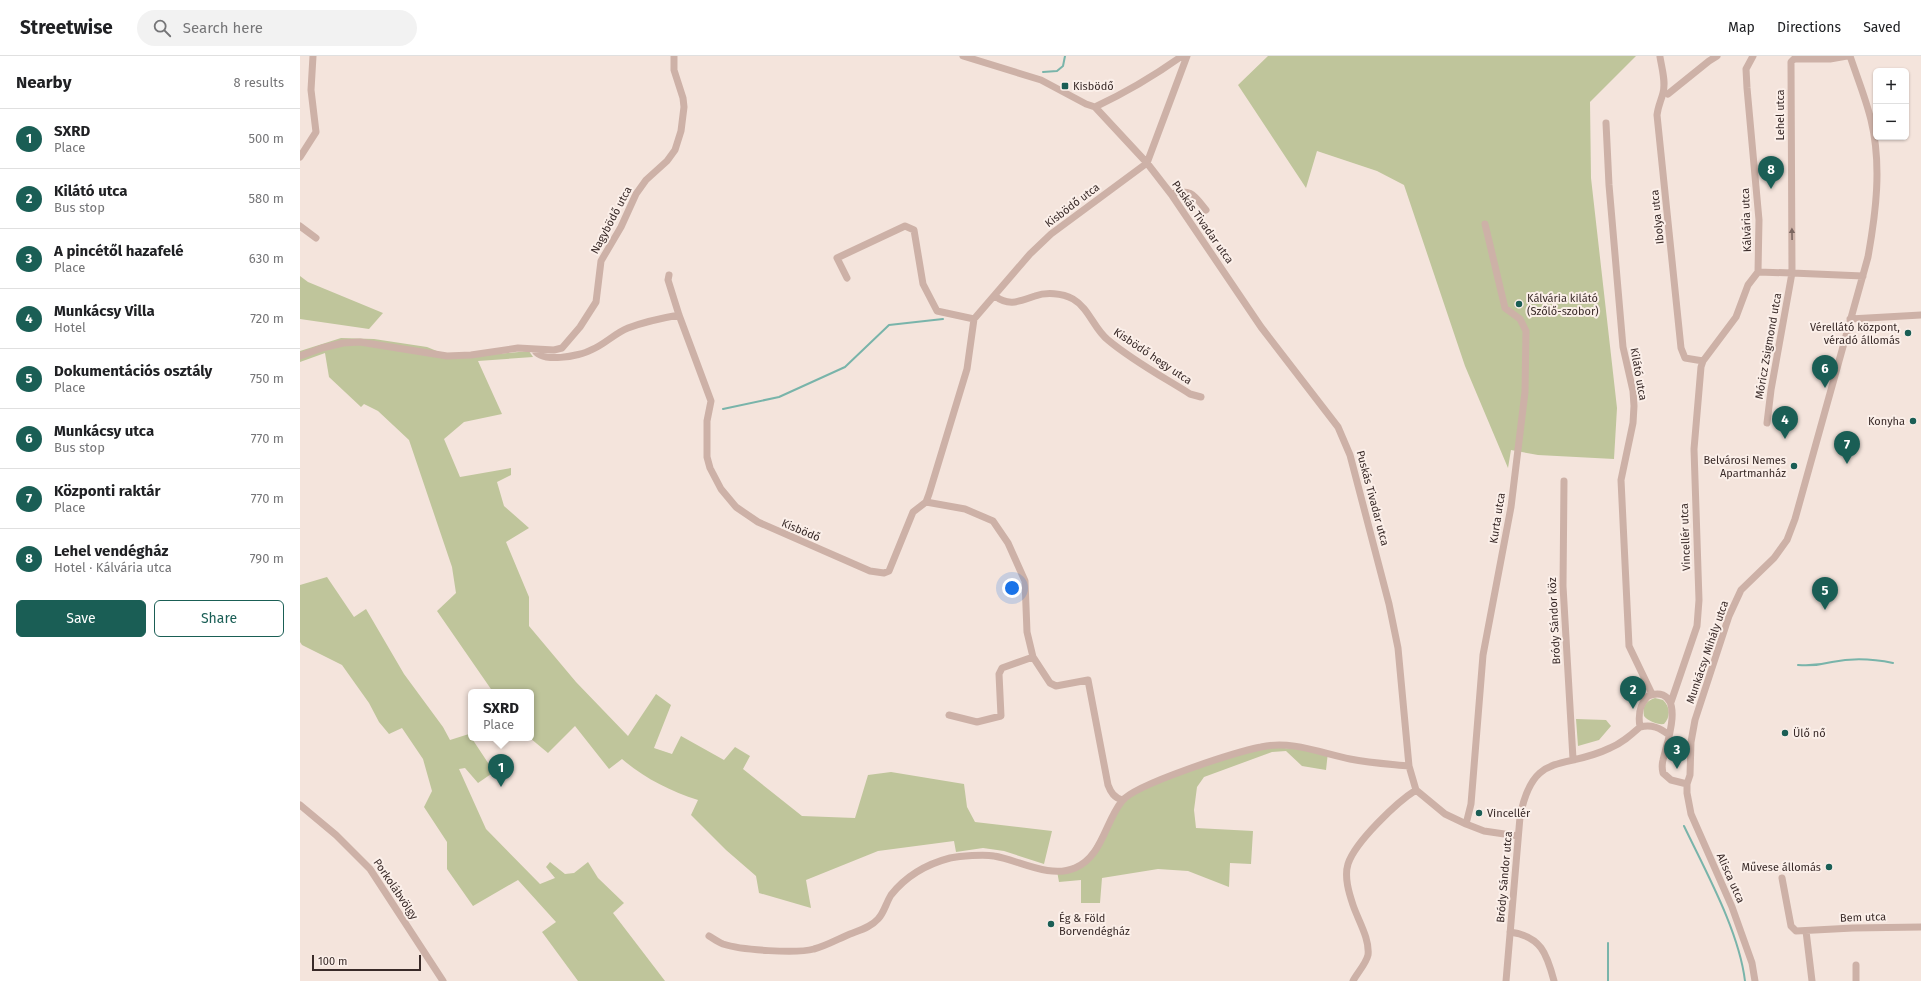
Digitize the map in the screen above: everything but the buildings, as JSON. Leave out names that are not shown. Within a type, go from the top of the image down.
[{"type":"street","points":[[300,157],[316,132],[311,90],[313,56]]},
{"type":"street","name":"Nagybödő utca","points":[[300,356],[322,348],[343,343],[360,342],[447,356],[471,355],[518,348],[554,350],[562,348],[569,341],[596,302],[601,261],[621,227],[636,194],[646,180],[667,161],[674,150],[681,131],[684,107],[683,98],[674,70],[674,56]]},
{"type":"street","points":[[963,56],[1041,80],[1086,104],[1095,107],[1150,79],[1182,56]]},
{"type":"street","points":[[1147,163],[1187,56]]},
{"type":"street","points":[[1668,94],[1709,61],[1718,56]]},
{"type":"street","name":"Kálvária utca","points":[[1753,56],[1746,69],[1759,220],[1758,272]]},
{"type":"street","name":"Lehel utca","points":[[1792,273],[1791,62],[1794,59],[1830,59],[1847,56]]},
{"type":"street","name":"Munkácsy Mihály utca","points":[[1687,784],[1690,775],[1691,742],[1695,720],[1729,616],[1741,590],[1774,558],[1787,540],[1796,519],[1863,276],[1874,221],[1876,164],[1871,120],[1850,56]]},
{"type":"street","name":"Ibolya utca","points":[[1660,57],[1664,84],[1663,95],[1658,104],[1657,115],[1681,348],[1686,358],[1702,364]]},
{"type":"street","name":"Puskás Tivadar utca","points":[[1095,107],[1147,163],[1171,194],[1261,327],[1338,427],[1350,456],[1389,604],[1398,648],[1409,766],[1416,790]]},
{"type":"street","name":"Kilátó utca","points":[[1606,123],[1609,185],[1623,347],[1633,391],[1634,406],[1633,423],[1621,480],[1629,646],[1652,694]]},
{"type":"street","name":"Kisbödő utca","points":[[974,319],[1030,254],[1051,234],[1147,163]]},
{"type":"street","points":[[1171,194],[1184,191],[1190,193],[1206,210]]},
{"type":"street","name":"Kurta utca","points":[[1466,824],[1471,804],[1483,655],[1510,507],[1524,392],[1526,331],[1520,319],[1505,308],[1485,224]]},
{"type":"street","points":[[300,226],[316,238]]},
{"type":"street","points":[[847,278],[837,258],[905,226],[914,230],[923,284],[937,311],[974,319]]},
{"type":"street","points":[[1702,364],[1736,317],[1748,285],[1758,272],[1863,276]]},
{"type":"street","name":"Móricz Zsigmond utca","points":[[1767,423],[1771,390],[1792,273]]},
{"type":"street","name":"Kisbödő","points":[[669,275],[668,280],[679,315],[711,401],[707,421],[707,457],[710,468],[721,489],[736,507],[758,522],[782,534],[870,571],[884,573],[889,570],[913,512],[926,502],[967,370],[974,319]]},
{"type":"street","name":"Kisbödő hegy utca","points":[[995,296],[1006,302],[1024,301],[1035,295],[1048,293],[1063,295],[1074,299],[1108,340],[1190,394],[1201,397]]},
{"type":"street","points":[[534,349],[536,354],[540,356],[553,358],[576,355],[592,350],[630,327],[679,315]]},
{"type":"street","points":[[1850,319],[1921,315]]},
{"type":"street","name":"Vincellér utca","points":[[1687,784],[1671,780],[1663,773],[1662,761],[1669,735],[1672,714],[1671,702],[1697,626],[1698,600],[1694,449],[1702,364]]},
{"type":"street","name":"Bródy Sándor köz","points":[[1564,480],[1563,586],[1573,759]]},
{"type":"street","points":[[926,502],[965,510],[993,521],[999,528],[1008,543],[1025,581],[1027,632],[1033,657],[1050,682],[1056,686],[1088,680],[1108,785],[1111,793],[1116,798],[1122,800]]},
{"type":"street","points":[[949,715],[977,722],[1001,716],[999,674],[1002,668],[1033,657]]},
{"type":"street","points":[[1669,735],[1662,729],[1654,726],[1646,725],[1640,727],[1638,718],[1640,708],[1644,700],[1652,694],[1666,696],[1671,702]]},
{"type":"street","name":"Bródy Sándor utca","points":[[1506,981],[1518,836],[1523,798],[1528,786],[1540,773],[1551,766],[1610,748],[1628,738],[1640,727]]},
{"type":"street","points":[[709,936],[724,944],[747,948],[792,951],[815,949],[870,926],[878,919],[890,897],[912,874],[931,864],[952,858],[992,855],[1050,870],[1075,868],[1086,860],[1096,848],[1122,800],[1149,784],[1262,746],[1286,745],[1313,748],[1348,758],[1381,764],[1409,766]]},
{"type":"street","name":"Alisca utca","points":[[1687,784],[1691,814],[1732,907],[1752,963],[1755,981]]},
{"type":"street","points":[[1353,981],[1368,956],[1367,943],[1352,903],[1348,885],[1349,862],[1358,848],[1395,805],[1416,790],[1445,814],[1466,824],[1484,831],[1518,836]]},
{"type":"street","name":"Porkolábvölgy","points":[[300,805],[336,835],[370,869],[443,981]]},
{"type":"street","name":"Bem utca","points":[[1782,878],[1791,926],[1796,931],[1921,927]]},
{"type":"street","points":[[1806,931],[1812,981]]},
{"type":"street","points":[[1510,932],[1532,939],[1541,945],[1550,965],[1554,981]]},
{"type":"street","points":[[1856,965],[1856,981]]},
{"type":"green space","points":[[1268,56],[1636,56],[1590,102],[1591,178],[1617,408],[1614,459],[1538,455],[1511,450],[1508,468],[1465,366],[1404,185],[1377,171],[1317,151],[1306,188],[1238,85]]},
{"type":"green space","points":[[300,276],[308,282],[383,313],[369,329],[300,319]]},
{"type":"green space","points":[[341,338],[374,339],[427,347],[454,358],[529,351],[533,357],[478,361],[502,414],[464,422],[444,439],[460,477],[511,468],[511,475],[497,482],[504,506],[529,528],[506,542],[529,597],[529,626],[576,682],[628,736],[656,694],[671,705],[654,748],[672,754],[681,736],[724,760],[735,747],[750,756],[743,769],[802,816],[855,818],[868,775],[891,772],[964,784],[967,807],[975,822],[1052,831],[1044,864],[1004,851],[983,848],[956,852],[954,841],[878,851],[806,880],[811,908],[759,893],[756,876],[726,850],[691,815],[698,800],[658,783],[630,766],[622,759],[609,769],[575,726],[548,753],[534,741],[534,689],[491,689],[437,611],[456,593],[452,567],[409,440],[378,411],[364,404],[361,407],[329,377],[325,353],[300,362],[300,351]]},
{"type":"green space","points":[[327,577],[354,617],[366,609],[404,674],[443,727],[450,740],[468,734],[468,741],[474,741],[494,772],[478,783],[465,768],[459,769],[486,829],[540,884],[555,878],[546,867],[550,862],[565,874],[574,873],[588,862],[598,878],[624,903],[613,913],[665,981],[578,981],[542,932],[556,922],[518,880],[473,906],[447,869],[447,842],[424,807],[432,791],[423,759],[402,728],[389,734],[379,722],[369,703],[342,665],[302,645],[300,642],[300,585]]},
{"type":"green space","points":[[1655,698],[1663,700],[1667,705],[1669,715],[1664,724],[1659,724],[1648,720],[1644,716],[1645,704]]},
{"type":"green space","points":[[1576,719],[1606,720],[1611,726],[1599,740],[1578,746]]},
{"type":"green space","points":[[1262,746],[1328,752],[1326,770],[1302,766],[1286,751],[1272,752],[1204,777],[1197,787],[1194,810],[1196,828],[1253,831],[1251,864],[1230,863],[1229,887],[1188,871],[1158,869],[1102,878],[1100,903],[1081,903],[1081,880],[1059,882],[1057,871],[1086,860],[1122,800],[1149,784]]},
{"type":"waterway","points":[[1043,72],[1057,71],[1063,66],[1065,56]]},
{"type":"waterway","points":[[723,409],[779,397],[845,367],[889,325],[943,319]]},
{"type":"waterway","points":[[1798,665],[1815,665],[1855,660],[1893,663]]},
{"type":"waterway","points":[[1684,826],[1729,922],[1742,962],[1745,981]]},
{"type":"waterway","points":[[1608,943],[1608,981]]},
{"type":"place","name":"Kisbödő","points":[[1065,86]]},
{"type":"place","name":"Lehel vendégház","points":[[1771,189]]},
{"type":"place","name":"Kálvária kilátó (Szőlő-szobor)","points":[[1519,304]]},
{"type":"place","name":"Vérellátó központ, véradó állomás","points":[[1908,333]]},
{"type":"place","name":"Munkácsy utca","points":[[1825,388]]},
{"type":"place","name":"Konyha","points":[[1913,421]]},
{"type":"place","name":"Munkácsy Villa","points":[[1785,439]]},
{"type":"place","name":"Központi raktár","points":[[1847,464]]},
{"type":"place","name":"Belvárosi Nemes Apartmanház","points":[[1794,466]]},
{"type":"place","name":"Dokumentációs osztály","points":[[1825,610]]},
{"type":"place","name":"Kilátó utca","points":[[1633,709]]},
{"type":"place","name":"Ülő nő","points":[[1785,733]]},
{"type":"place","name":"A pincétől hazafelé","points":[[1677,769]]},
{"type":"place","name":"SXRD","points":[[501,787]]},
{"type":"place","name":"Vincellér","points":[[1479,813]]},
{"type":"place","name":"Művese állomás","points":[[1829,867]]},
{"type":"place","name":"Ég & Föld Borvendégház","points":[[1051,924]]}]
